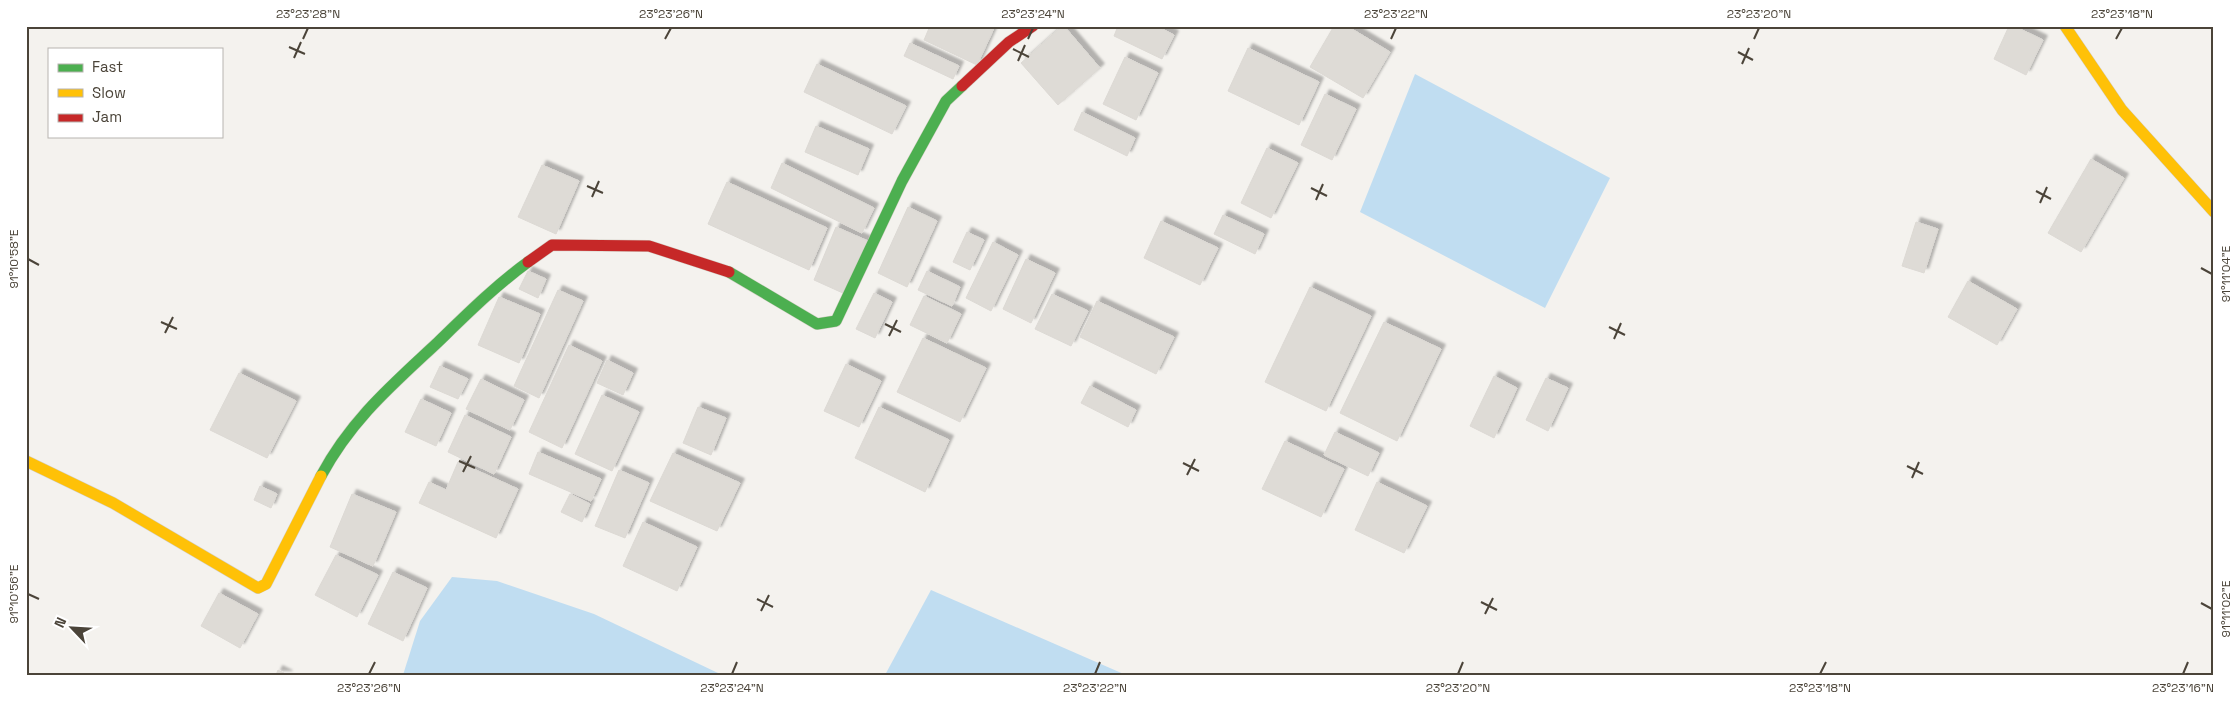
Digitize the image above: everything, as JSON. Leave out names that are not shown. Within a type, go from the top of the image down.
[{"type":"street","points":[[26,461],[113,502],[258,588],[266,584],[332,456],[364,412],[502,281],[552,245],[649,246],[728,272],[817,324],[836,321],[902,181],[946,101],[1009,42],[1033,26]]},
{"type":"street","points":[[2065,26],[2122,110],[2214,212]]},
{"type":"water","points":[[1415,74],[1610,178],[1545,308],[1360,212]]},
{"type":"water","points":[[452,577],[497,581],[594,614],[718,673],[717,675],[403,675],[420,621]]},
{"type":"water","points":[[931,590],[1126,675],[885,675]]},
{"type":"building","points":[[930,26],[995,26],[977,65],[924,40]]},
{"type":"building","points":[[1062,26],[1100,68],[1058,105],[1021,63]]},
{"type":"building","points":[[1118,26],[1157,26],[1174,35],[1162,59],[1114,36]]},
{"type":"building","points":[[1334,26],[1347,26],[1390,52],[1363,98],[1310,67]]},
{"type":"building","points":[[2009,26],[2014,26],[2043,40],[2026,75],[1994,59]]},
{"type":"building","points":[[910,43],[959,66],[953,79],[904,56]]},
{"type":"building","points":[[1248,48],[1319,82],[1299,125],[1228,91]]},
{"type":"building","points":[[1125,57],[1158,73],[1136,120],[1103,104]]},
{"type":"building","points":[[817,64],[906,106],[892,134],[804,92]]},
{"type":"building","points":[[1325,94],[1356,109],[1332,160],[1301,145]]},
{"type":"building","points":[[1082,112],[1135,138],[1127,156],[1074,130]]},
{"type":"building","points":[[816,126],[869,149],[858,175],[805,152]]},
{"type":"building","points":[[1267,148],[1298,163],[1271,218],[1241,203]]},
{"type":"building","points":[[2091,159],[2124,178],[2081,252],[2048,233]]},
{"type":"building","points":[[782,163],[874,208],[862,233],[771,188]]},
{"type":"building","points":[[542,165],[579,181],[556,234],[518,217]]},
{"type":"building","points":[[727,182],[827,228],[809,270],[708,224]]},
{"type":"building","points":[[908,207],[937,221],[907,287],[878,273]]},
{"type":"building","points":[[1223,215],[1264,234],[1255,254],[1214,234]]},
{"type":"building","points":[[1161,221],[1218,248],[1200,285],[1144,258]]},
{"type":"building","points":[[1916,222],[1938,229],[1924,273],[1902,266]]},
{"type":"building","points":[[836,227],[868,241],[845,294],[814,280]]},
{"type":"building","points":[[967,232],[984,240],[970,270],[953,262]]},
{"type":"building","points":[[993,242],[1018,255],[991,311],[966,298]]},
{"type":"building","points":[[1026,259],[1055,273],[1031,323],[1003,309]]},
{"type":"building","points":[[528,271],[546,279],[538,298],[519,289]]},
{"type":"building","points":[[927,271],[960,287],[952,306],[918,290]]},
{"type":"building","points":[[1968,281],[2017,309],[1997,345],[1948,317]]},
{"type":"building","points":[[1310,287],[1371,316],[1326,411],[1265,382]]},
{"type":"building","points":[[558,290],[583,301],[539,398],[514,386]]},
{"type":"building","points":[[874,293],[892,302],[875,338],[856,329]]},
{"type":"building","points":[[1052,294],[1088,311],[1071,346],[1035,329]]},
{"type":"building","points":[[924,296],[961,314],[947,343],[910,325]]},
{"type":"building","points":[[499,297],[540,314],[519,363],[478,345]]},
{"type":"building","points":[[1097,301],[1174,337],[1156,374],[1080,337]]},
{"type":"building","points":[[1384,322],[1441,349],[1397,441],[1340,413]]},
{"type":"building","points":[[923,338],[986,368],[960,422],[897,392]]},
{"type":"building","points":[[569,345],[602,361],[562,448],[529,432]]},
{"type":"building","points":[[607,360],[633,373],[623,395],[597,383]]},
{"type":"building","points":[[846,364],[881,381],[859,427],[824,411]]},
{"type":"building","points":[[440,366],[468,379],[458,399],[430,387]]},
{"type":"building","points":[[239,373],[296,401],[267,458],[210,430]]},
{"type":"building","points":[[1494,376],[1517,388],[1494,438],[1470,426]]},
{"type":"building","points":[[1546,378],[1568,388],[1548,431],[1526,420]]},
{"type":"building","points":[[481,379],[524,400],[510,430],[466,409]]},
{"type":"building","points":[[1090,386],[1136,410],[1128,427],[1081,403]]},
{"type":"building","points":[[602,395],[639,412],[612,471],[575,454]]},
{"type":"building","points":[[421,399],[451,413],[436,446],[405,432]]},
{"type":"building","points":[[698,407],[726,418],[711,455],[683,443]]},
{"type":"building","points":[[879,407],[949,440],[925,492],[855,458]]},
{"type":"building","points":[[465,415],[511,437],[494,474],[448,452]]},
{"type":"building","points":[[1335,432],[1379,453],[1368,476],[1324,455]]},
{"type":"building","points":[[1285,441],[1344,469],[1321,517],[1262,489]]},
{"type":"building","points":[[538,452],[601,479],[591,501],[529,474]]},
{"type":"building","points":[[673,453],[740,483],[717,531],[650,501]]},
{"type":"building","points":[[458,462],[518,489],[496,538],[419,503],[429,482],[446,490]]},
{"type":"building","points":[[619,470],[649,483],[625,538],[595,526]]},
{"type":"building","points":[[1377,482],[1427,506],[1404,553],[1355,530]]},
{"type":"building","points":[[260,486],[277,494],[271,508],[254,500]]},
{"type":"building","points":[[352,494],[396,512],[373,566],[330,547]]},
{"type":"building","points":[[570,494],[590,504],[582,522],[561,512]]},
{"type":"building","points":[[643,522],[697,547],[677,591],[623,566]]},
{"type":"building","points":[[336,555],[378,575],[357,617],[315,595]]},
{"type":"building","points":[[393,572],[427,588],[403,641],[368,624]]},
{"type":"building","points":[[219,593],[258,614],[240,648],[201,626]]},
{"type":"building","points":[[278,670],[288,675],[276,675]]},
{"type":"traffic: fast","points":[[729,272],[817,324],[836,321],[902,181],[946,101],[962,86]]},
{"type":"traffic: fast","points":[[321,476],[345,438],[373,405],[403,374],[481,301],[528,262]]},
{"type":"traffic: slow","points":[[2065,26],[2122,110],[2214,212]]},
{"type":"traffic: slow","points":[[26,461],[113,503],[258,588],[266,584],[321,476]]},
{"type":"traffic: jam","points":[[962,86],[1009,42],[1033,26]]},
{"type":"traffic: jam","points":[[528,262],[552,245],[649,246],[729,272]]}]
